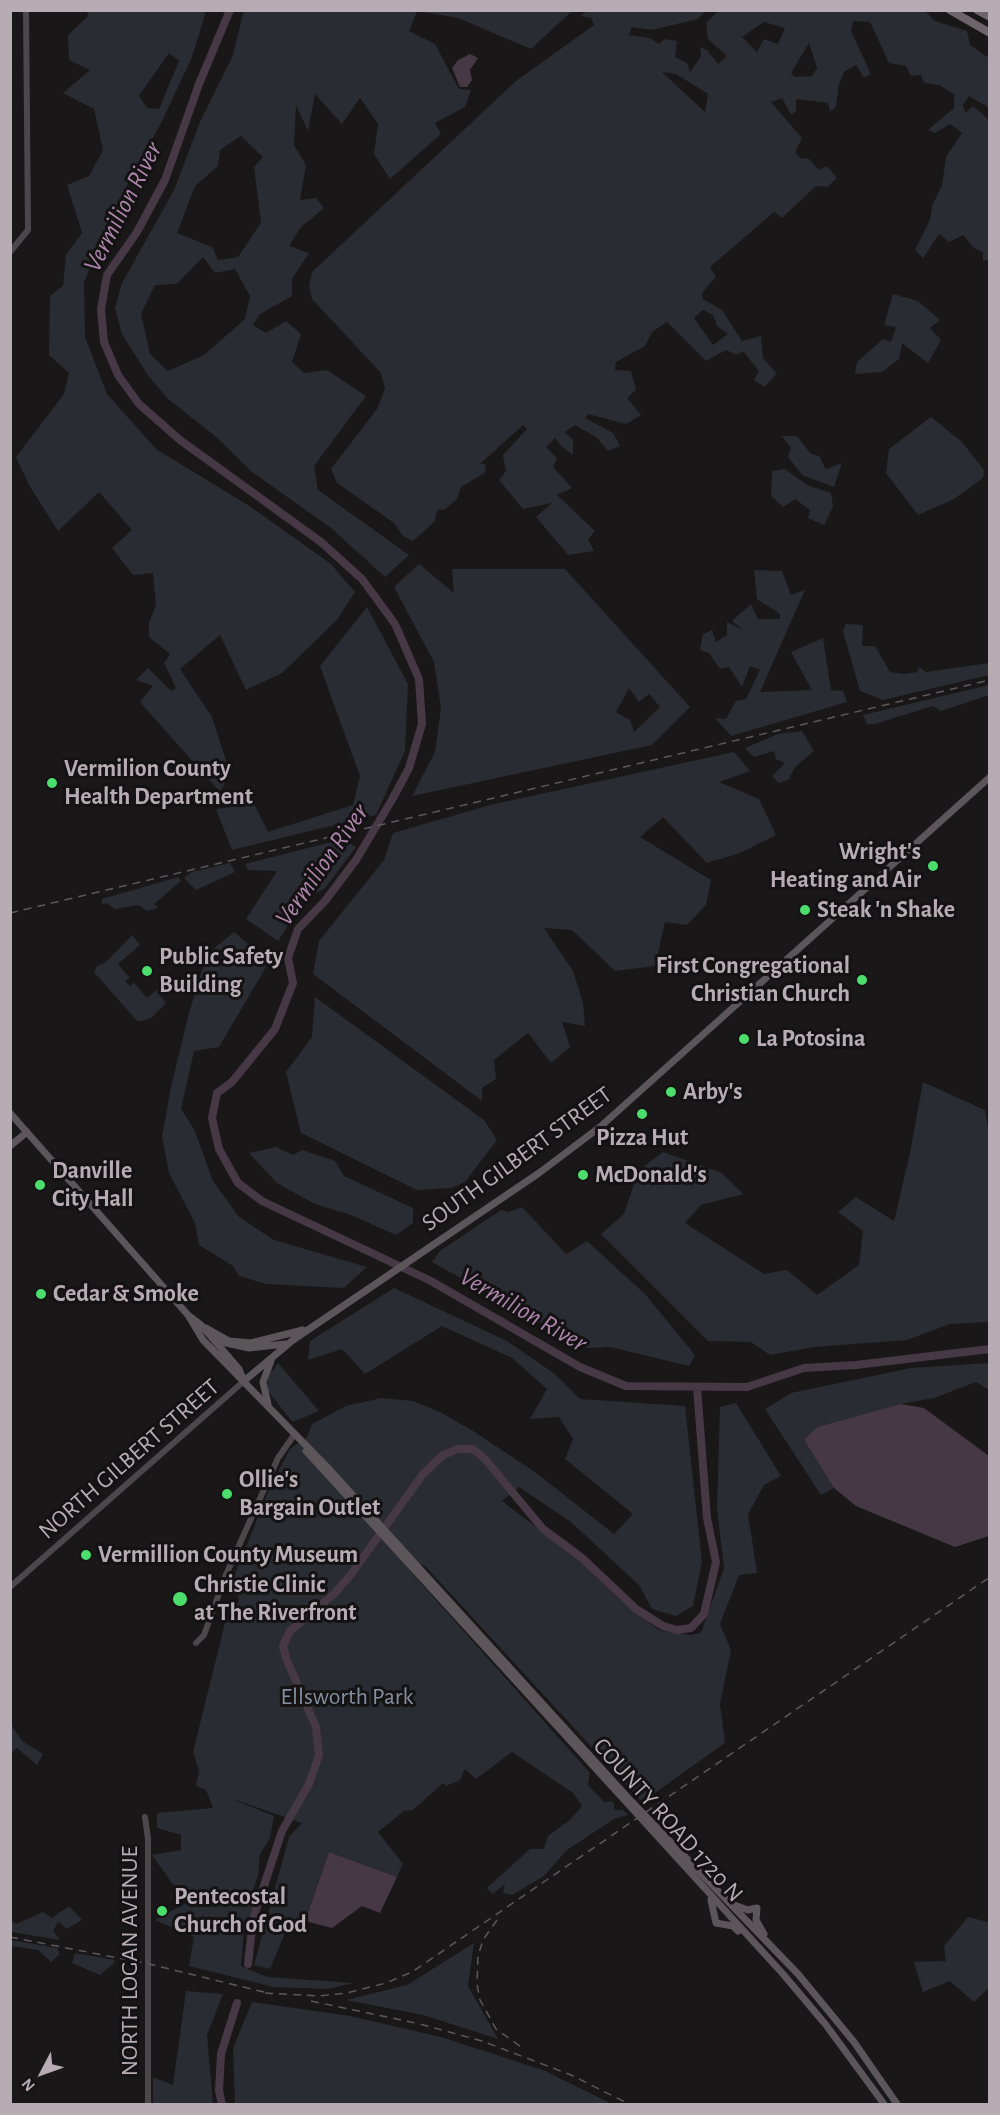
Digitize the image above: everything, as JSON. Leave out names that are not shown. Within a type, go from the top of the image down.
[{"type":"highway","points":[[951,10],[990,33]]},
{"type":"highway","points":[[977,10],[990,17]]},
{"type":"main road","name":"SOUTH GILBERT STREET","points":[[244,1381],[273,1357],[291,1338],[313,1326],[539,1173],[600,1127],[988,778]]},
{"type":"main road","points":[[10,1113],[198,1328],[222,1344],[249,1348],[279,1347],[291,1338]]},
{"type":"main road","points":[[10,1146],[27,1132]]},
{"type":"main road","points":[[188,1315],[217,1335],[240,1342],[251,1343],[291,1338]]},
{"type":"main road","points":[[188,1315],[195,1330],[269,1407],[415,1568]]},
{"type":"main road","points":[[201,1324],[239,1370],[244,1381]]},
{"type":"main road","points":[[269,1407],[263,1382],[273,1357]]},
{"type":"main road","name":"COUNTY ROAD 1720 N","points":[[415,1568],[826,2025],[884,2104]]},
{"type":"main road","name":"COUNTY ROAD 1720 N","points":[[415,1568],[724,1899],[798,1974],[854,2042],[897,2104]]},
{"type":"main road","points":[[708,1893],[714,1905],[716,1923],[732,1926],[754,1944]]},
{"type":"main road","points":[[724,1899],[741,1909],[758,1908],[758,1924],[769,1944]]},
{"type":"street","points":[[10,252],[28,230],[26,10]]},
{"type":"street","name":"NORTH GILBERT STREET","points":[[10,1587],[244,1381]]},
{"type":"street","points":[[196,1642],[204,1635],[221,1586],[278,1458],[294,1435]]},
{"type":"street","name":"NORTH LOGAN AVENUE","points":[[145,1817],[148,1839],[148,2104]]},
{"type":"green space","points":[[244,10],[572,11],[531,49],[458,18],[417,11],[409,31],[435,44],[459,89],[471,90],[465,107],[435,123],[441,134],[390,179],[374,154],[378,124],[360,98],[342,124],[315,94],[308,131],[296,105],[294,145],[306,165],[300,200],[316,198],[324,208],[301,227],[289,246],[309,253],[292,279],[292,296],[260,314],[253,325],[266,333],[286,321],[301,334],[292,362],[304,373],[327,370],[366,396],[314,466],[318,490],[409,555],[385,577],[331,528],[252,472],[215,436],[168,399],[147,374],[122,334],[115,308],[122,283],[174,190],[200,122],[233,55]],"holes":[[[241,136],[263,157],[254,167],[261,223],[238,257],[218,260],[212,247],[177,233],[195,186],[218,166],[220,150]],[[203,257],[215,273],[235,269],[250,296],[245,319],[204,355],[168,371],[150,354],[141,314],[155,285],[177,284]]]},
{"type":"green space","points":[[719,10],[925,11],[935,21],[967,31],[970,45],[989,58],[989,108],[969,96],[963,105],[965,113],[973,106],[989,120],[989,260],[983,261],[983,252],[974,248],[963,235],[949,242],[939,234],[923,258],[915,250],[930,220],[932,206],[942,185],[946,157],[962,133],[950,124],[935,133],[928,130],[954,108],[954,94],[939,85],[924,83],[921,75],[911,76],[906,66],[889,63],[870,22],[853,21],[851,31],[871,74],[864,78],[856,65],[844,72],[839,84],[836,107],[830,112],[828,103],[796,99],[796,111],[791,115],[782,98],[771,102],[802,138],[795,152],[800,158],[809,159],[819,170],[827,166],[837,178],[827,187],[816,186],[782,218],[774,212],[710,267],[716,277],[702,293],[703,299],[722,310],[742,341],[761,336],[763,358],[777,374],[764,387],[754,380],[759,371],[743,351],[737,355],[726,350],[706,361],[667,322],[652,332],[645,346],[616,362],[615,370],[631,371],[636,390],[627,398],[641,415],[626,424],[588,414],[585,418],[613,433],[620,446],[608,451],[596,437],[575,425],[565,432],[573,440],[573,455],[555,438],[546,447],[557,458],[553,467],[572,488],[557,495],[595,531],[588,539],[594,551],[568,555],[536,517],[552,503],[523,509],[499,480],[506,471],[503,455],[527,429],[523,425],[480,464],[485,464],[486,472],[461,487],[457,499],[444,510],[438,509],[434,522],[413,541],[403,536],[394,523],[337,483],[331,469],[377,409],[385,389],[381,373],[312,299],[309,286],[312,272],[516,81],[594,25],[591,18],[581,16],[587,11],[706,11],[698,19],[651,30],[632,27],[629,35],[650,38],[659,44],[665,39],[677,41],[675,57],[687,63],[690,72],[701,56],[700,47],[707,50],[718,64],[727,56],[708,39],[706,23]],"holes":[[[764,22],[785,28],[778,44],[764,39],[757,52],[742,37]],[[809,43],[817,68],[812,76],[795,77],[791,73]],[[662,72],[676,74],[708,94],[705,112]],[[703,310],[713,315],[717,326],[728,334],[713,345],[694,318]]]},
{"type":"green space","points":[[87,11],[206,11],[192,57],[162,121],[112,213],[84,282],[85,337],[107,394],[156,449],[251,507],[331,564],[355,592],[337,620],[282,673],[246,690],[220,635],[180,669],[212,717],[230,773],[220,792],[140,702],[153,686],[136,680],[148,668],[171,691],[176,688],[164,663],[170,654],[149,637],[149,622],[156,606],[153,573],[133,575],[112,548],[132,530],[99,492],[58,531],[29,485],[16,457],[64,394],[69,373],[49,355],[50,296],[63,286],[66,255],[82,233],[67,185],[89,176],[103,150],[94,109],[63,93],[90,70],[69,60],[68,35],[88,16]],"holes":[[[169,53],[179,61],[159,109],[147,108],[139,96]]]},
{"type":"green space","points":[[893,294],[918,301],[940,320],[930,328],[941,340],[928,363],[902,343],[899,359],[882,372],[855,374],[857,362],[883,339],[891,342],[896,327],[884,325]]},
{"type":"green space","points":[[931,417],[962,442],[984,470],[983,478],[954,499],[918,515],[886,473],[889,449]]},
{"type":"green space","points":[[782,436],[797,436],[811,454],[819,456],[826,469],[842,463],[834,487],[802,475],[788,457],[791,448]]},
{"type":"green space","points":[[785,469],[807,485],[831,493],[833,507],[824,525],[808,518],[810,510],[795,499],[783,507],[771,496],[772,471]]},
{"type":"green space","points":[[419,564],[454,593],[452,569],[565,569],[690,707],[652,745],[412,796],[435,752],[441,708],[434,662],[394,587]],"holes":[[[629,688],[639,702],[649,694],[660,707],[634,732],[630,720],[616,712]]]},
{"type":"green space","points":[[754,570],[782,571],[791,595],[805,590],[760,692],[812,690],[791,652],[823,638],[831,690],[843,691],[847,702],[731,736],[715,718],[726,719],[736,701],[746,699],[760,670],[750,666],[742,687],[729,667],[720,669],[709,653],[700,650],[703,634],[712,630],[716,642],[727,635],[727,622],[744,631],[732,621],[751,604],[758,619],[780,619],[780,614],[757,599]]},
{"type":"green space","points":[[367,607],[408,684],[405,751],[376,815],[232,850],[216,809],[254,804],[268,832],[353,805],[360,776],[320,666]]},
{"type":"green space","points":[[846,624],[863,625],[862,646],[875,646],[890,672],[904,674],[917,672],[919,667],[926,672],[989,663],[989,675],[883,700],[860,691],[843,631]]},
{"type":"green space","points":[[989,685],[989,695],[941,711],[933,706],[875,724],[867,724],[863,715]]},
{"type":"green space","points":[[802,731],[814,751],[795,767],[788,780],[779,783],[772,776],[785,763],[776,759],[774,751],[754,757],[745,748],[778,734]]},
{"type":"green space","points":[[734,752],[750,771],[719,782],[759,799],[776,835],[740,853],[707,863],[663,817],[640,837],[711,880],[706,905],[687,925],[665,922],[655,966],[615,971],[572,930],[544,928],[573,971],[583,1003],[585,1026],[562,1022],[570,1047],[551,1063],[528,1033],[494,1060],[496,1079],[482,1088],[482,1101],[313,974],[319,941],[384,860],[393,833],[490,805]]},
{"type":"green space","points":[[343,839],[356,847],[325,888],[304,900],[278,941],[246,919],[277,871],[248,870],[245,864]]},
{"type":"green space","points":[[230,863],[235,872],[196,890],[184,878],[192,872]]},
{"type":"green space","points":[[178,877],[181,881],[154,904],[158,908],[147,911],[139,905],[115,909],[107,903],[102,904],[102,899]]},
{"type":"green space","points":[[234,932],[269,962],[219,1047],[194,1051],[181,1109],[194,1129],[213,1181],[239,1217],[274,1240],[367,1267],[344,1288],[266,1284],[239,1276],[233,1266],[199,1245],[195,1223],[169,1173],[162,1137],[171,1087],[189,1013],[207,954]]},
{"type":"green space","points":[[132,935],[140,945],[118,964],[130,978],[125,981],[130,986],[134,983],[147,998],[159,988],[157,992],[166,1003],[151,1018],[141,1021],[137,1021],[94,972],[97,966],[105,963]]},
{"type":"green space","points":[[315,997],[484,1120],[497,1140],[465,1182],[451,1188],[417,1190],[301,1133],[286,1072],[312,1037]]},
{"type":"green space","points":[[923,1082],[985,1110],[990,1142],[989,1322],[950,1324],[907,1340],[814,1347],[770,1355],[751,1342],[708,1341],[601,1234],[624,1214],[638,1171],[663,1152],[722,1173],[743,1194],[701,1205],[685,1223],[764,1274],[787,1270],[817,1295],[859,1265],[863,1231],[838,1212],[856,1197],[894,1221]]},
{"type":"green space","points":[[276,1147],[293,1155],[302,1150],[335,1161],[344,1176],[413,1208],[413,1223],[396,1235],[351,1215],[315,1204],[277,1183],[249,1153]]},
{"type":"green space","points":[[522,1207],[566,1254],[587,1241],[646,1295],[695,1355],[689,1366],[610,1347],[586,1348],[432,1262],[440,1251],[501,1210],[509,1212]]},
{"type":"green space","name":"Ellsworth Park","points":[[394,1288],[507,1341],[555,1374],[580,1399],[685,1406],[702,1562],[693,1606],[676,1616],[652,1609],[639,1585],[571,1522],[519,1487],[502,1501],[577,1558],[619,1599],[659,1630],[690,1635],[701,1633],[724,1568],[717,1509],[720,1407],[736,1403],[781,1476],[764,1485],[748,1514],[757,1573],[739,1575],[720,1624],[731,1650],[720,1704],[725,1743],[642,1802],[427,1568],[420,1563],[411,1572],[590,1773],[588,1785],[604,1802],[613,1801],[615,1810],[623,1810],[628,1815],[614,1819],[567,1850],[544,1876],[512,1895],[503,1893],[505,1884],[493,1894],[487,1888],[530,1849],[544,1849],[548,1836],[570,1820],[582,1806],[573,1793],[512,1752],[476,1779],[465,1769],[460,1780],[446,1786],[443,1783],[413,1810],[404,1811],[378,1832],[403,1864],[397,1877],[329,1852],[302,1929],[288,1926],[270,1969],[254,1965],[289,1837],[302,1823],[227,1797],[274,1816],[270,1838],[260,1854],[258,1875],[252,1894],[259,1909],[245,1919],[241,1966],[267,1977],[354,1983],[328,1989],[274,1987],[189,1966],[194,1937],[155,1920],[186,1903],[152,1855],[181,1850],[181,1835],[157,1828],[157,1813],[213,1808],[206,1790],[196,1786],[199,1771],[193,1752],[226,1619],[239,1601],[238,1595],[228,1594],[235,1578],[232,1576],[235,1574],[271,1485],[290,1449],[307,1437],[312,1424],[346,1406],[381,1398],[413,1401],[440,1412],[473,1431],[535,1472],[614,1534],[633,1514],[565,1459],[573,1439],[559,1417],[530,1419],[547,1389],[512,1358],[442,1326],[365,1374],[342,1349],[308,1360],[310,1341]]},
{"type":"green space","points":[[278,1363],[319,1411],[293,1422],[290,1419],[268,1391],[268,1377]]},
{"type":"green space","points":[[989,1363],[989,1390],[976,1382],[934,1398],[901,1404],[804,1440],[834,1488],[821,1495],[765,1409],[791,1393],[911,1368]]},
{"type":"green space","points":[[11,1724],[22,1741],[43,1754],[37,1765],[17,1748],[11,1753]]},
{"type":"green space","points":[[69,1906],[82,1920],[67,1929],[58,1922],[53,1931],[60,1940],[11,1932],[11,1921],[16,1924],[43,1912],[52,1918]]},
{"type":"green space","points":[[968,1917],[988,1922],[989,1918],[989,1988],[974,2002],[950,1981],[923,1992],[914,1962],[946,1961],[944,1946]]},
{"type":"green space","points":[[10,1940],[57,1948],[60,1954],[51,1962],[38,1950],[11,1946]]},
{"type":"green space","points":[[474,1943],[468,1986],[498,2039],[423,2015],[346,2000],[407,1985]]},
{"type":"green space","points":[[75,1953],[115,1960],[100,1975],[72,1963]]},
{"type":"green space","points":[[186,1991],[223,1994],[207,2035],[213,2104],[153,2104],[153,2077],[173,2085]]},
{"type":"green space","points":[[252,2002],[350,2016],[441,2037],[543,2070],[612,2104],[235,2104],[233,2048]]},
{"type":"shaded area","points":[[470,54],[478,58],[470,70],[472,80],[467,87],[460,87],[452,68],[458,60]]},
{"type":"shaded area","points":[[901,1404],[924,1408],[989,1456],[989,1536],[955,1547],[856,1506],[834,1488],[804,1440],[818,1427]]},
{"type":"shaded area","points":[[329,1852],[397,1877],[380,1913],[362,1906],[332,1928],[305,1921]]},
{"type":"waterway","name":"Vermilion River","points":[[230,10],[199,84],[165,180],[137,232],[107,275],[101,309],[104,342],[118,375],[139,404],[180,440],[321,542],[362,579],[395,624],[419,679],[422,724],[409,768],[356,860],[325,901],[298,929],[288,958],[293,983],[275,1029],[232,1082],[217,1093],[212,1118],[219,1149],[238,1183],[262,1201],[431,1281],[580,1367],[626,1386],[747,1387],[804,1368],[856,1365],[990,1349]]},
{"type":"waterway","points":[[248,1964],[253,1919],[282,1831],[309,1784],[319,1755],[316,1727],[283,1646],[290,1631],[335,1593],[352,1573],[423,1474],[443,1455],[458,1449],[473,1449],[485,1459],[543,1529],[581,1557],[636,1609],[663,1626],[677,1630],[691,1628],[704,1614],[716,1562],[707,1518],[697,1387]]},
{"type":"waterway","points":[[222,2104],[219,2091],[221,2054],[237,2003]]},
{"type":"railway","points":[[10,913],[990,680]]},
{"type":"railway","points":[[265,1993],[318,1996],[347,1993],[386,1983],[412,1972],[990,1577]]},
{"type":"railway","points":[[497,1920],[483,1940],[478,1956],[477,1984],[480,2000],[496,2029],[524,2049]]},
{"type":"railway","points":[[10,1937],[149,1964],[272,1994]]},
{"type":"railway","points":[[311,2001],[420,2024],[482,2041],[571,2075],[629,2104]]},
{"type":"place","name":"Vermilion County Health Department","points":[[52,783]]},
{"type":"place","name":"Wright's Heating and Air","points":[[933,866]]},
{"type":"place","name":"Steak 'n Shake","points":[[805,910]]},
{"type":"place","name":"Public Safety Building","points":[[147,971]]},
{"type":"place","name":"First Congregational Christian Church","points":[[862,980]]},
{"type":"place","name":"La Potosina","points":[[744,1039]]},
{"type":"place","name":"Arby's","points":[[671,1092]]},
{"type":"place","name":"Pizza Hut","points":[[642,1114]]},
{"type":"place","name":"McDonald's","points":[[583,1175]]},
{"type":"place","name":"Danville City Hall","points":[[40,1185]]},
{"type":"place","name":"Cedar & Smoke","points":[[41,1294]]},
{"type":"place","name":"Ollie's Bargain Outlet","points":[[227,1494]]},
{"type":"place","name":"Vermillion County Museum","points":[[86,1555]]},
{"type":"place","name":"Christie Clinic at The Riverfront","points":[[180,1599]]},
{"type":"place","name":"Pentecostal Church of God","points":[[162,1911]]}]
